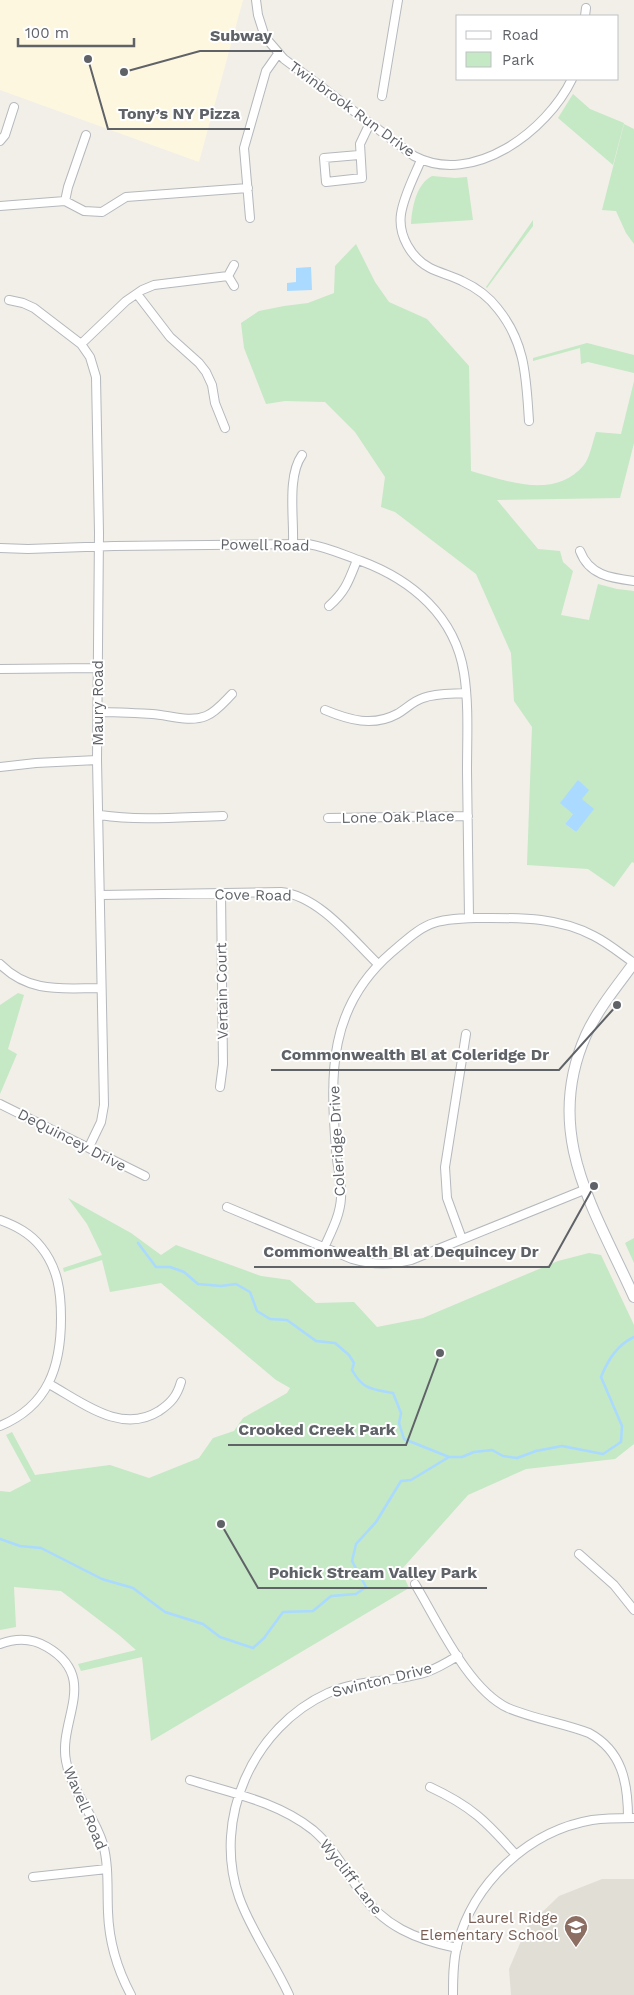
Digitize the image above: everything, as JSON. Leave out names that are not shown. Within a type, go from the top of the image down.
[{"type":"street","name":"Twinbrook Run Drive","points":[[256,0],[260,25],[278,54],[421,160],[446,165],[459,165],[482,160],[506,149],[537,127],[549,114],[571,80]]},
{"type":"street","points":[[382,96],[398,0]]},
{"type":"street","points":[[250,218],[244,148],[266,71],[278,54]]},
{"type":"street","points":[[2,136],[14,108]]},
{"type":"street","points":[[359,155],[324,158],[326,182],[362,178],[359,155],[360,144],[370,123]]},
{"type":"street","points":[[65,201],[68,186],[86,135]]},
{"type":"street","points":[[421,160],[401,214],[404,240],[416,257],[427,266],[462,281],[490,300],[512,329],[523,360],[529,421]]},
{"type":"street","points":[[0,196],[0,206],[65,201],[84,211],[102,212],[126,197],[248,188]]},
{"type":"street","points":[[228,276],[234,265]]},
{"type":"street","points":[[228,276],[234,286]]},
{"type":"street","points":[[81,344],[126,301],[154,285],[228,276]]},
{"type":"street","points":[[137,294],[170,337],[199,363],[206,372],[212,384],[219,416],[225,428]]},
{"type":"street","name":"Maury Road","points":[[9,300],[34,308],[81,344],[90,357],[96,377],[98,760],[104,1105],[101,1122],[89,1147]]},
{"type":"street","points":[[293,543],[293,479],[297,463],[302,455]]},
{"type":"street","name":"Powell Road","points":[[0,548],[293,543],[324,547],[380,568],[402,580],[431,605],[444,623],[458,652],[464,672],[466,693],[469,918]]},
{"type":"street","points":[[580,551],[584,561],[592,569],[624,580],[634,581]]},
{"type":"street","points":[[329,606],[345,590],[357,560]]},
{"type":"street","points":[[0,669],[98,668]]},
{"type":"street","points":[[325,710],[342,718],[358,721],[375,721],[397,714],[425,697],[466,693]]},
{"type":"street","points":[[98,712],[152,714],[183,719],[204,717],[214,712],[232,694]]},
{"type":"street","points":[[0,767],[98,760]]},
{"type":"street","points":[[100,815],[119,818],[223,816]]},
{"type":"street","name":"Lone Oak Place","points":[[328,818],[468,816]]},
{"type":"street","name":"Cove Road","points":[[101,895],[281,892],[298,896],[310,900],[321,908],[378,964]]},
{"type":"street","name":"Vertain Court","points":[[220,1087],[223,1064],[221,894]]},
{"type":"street","name":"Coleridge Drive","points":[[324,1248],[335,1224],[341,1198],[335,1136],[334,1070],[337,1043],[342,1022],[351,1003],[360,987],[378,964],[426,925],[443,920],[469,918],[530,918],[564,923],[594,936],[634,963]]},
{"type":"street","points":[[634,963],[592,1022],[581,1046],[573,1074],[569,1103],[570,1135],[584,1190],[634,1297]]},
{"type":"street","points":[[0,964],[13,976],[34,986],[101,988]]},
{"type":"street","points":[[462,1239],[447,1198],[445,1167],[466,1034]]},
{"type":"street","name":"DeQuincey Drive","points":[[0,1104],[145,1176]]},
{"type":"street","points":[[227,1206],[358,1261],[387,1264],[412,1260],[584,1190]]},
{"type":"street","points":[[0,1220],[23,1231],[41,1246],[52,1264],[59,1283],[61,1297],[60,1349],[58,1362],[49,1384],[24,1413],[0,1426]]},
{"type":"street","points":[[49,1384],[100,1413],[112,1418],[129,1420],[152,1415],[168,1405],[178,1393],[181,1382]]},
{"type":"street","points":[[579,1554],[614,1585],[634,1610]]},
{"type":"street","points":[[415,1584],[458,1656],[480,1688],[498,1702],[518,1711],[573,1727],[588,1733],[604,1744],[616,1758],[625,1777],[631,1818],[592,1820],[568,1826],[541,1838],[516,1855],[494,1877],[467,1918],[457,1948],[453,1995]]},
{"type":"street","name":"Wavell Road","points":[[0,1644],[18,1640],[35,1642],[54,1651],[70,1671],[75,1700],[64,1743],[66,1761],[72,1781],[98,1831],[105,1852],[112,1946],[117,1966],[131,1995]]},
{"type":"street","name":"Swinton Drive","points":[[289,1995],[247,1915],[235,1882],[231,1862],[233,1814],[238,1795],[255,1757],[285,1721],[308,1704],[346,1686],[427,1672],[458,1656]]},
{"type":"street","name":"Wycliff Lane","points":[[190,1780],[279,1810],[314,1832],[338,1857],[368,1904],[391,1924],[418,1939],[457,1948]]},
{"type":"street","points":[[430,1787],[452,1797],[478,1814],[516,1855]]},
{"type":"street","points":[[34,1877],[107,1869]]},
{"type":"shaded area","points":[[0,0],[243,0],[199,162],[0,90]]},
{"type":"shaded area","name":"Laurel Ridge Elementary School","points":[[602,1879],[634,1879],[634,1995],[511,1995],[509,1969],[527,1927],[559,1896]]},
{"type":"green space","points":[[573,94],[590,109],[624,123],[613,165],[558,118]]},
{"type":"green space","points":[[624,124],[634,129],[634,244],[626,233],[616,211],[602,210]]},
{"type":"green space","points":[[432,176],[467,177],[473,220],[411,224],[412,211],[419,190]]},
{"type":"green space","points":[[533,220],[533,226],[487,288],[486,287]]},
{"type":"green space","points":[[356,244],[375,282],[389,302],[427,319],[469,366],[471,471],[515,483],[530,485],[545,485],[559,482],[572,476],[586,462],[596,432],[621,434],[634,381],[634,443],[620,498],[497,500],[538,549],[560,551],[563,562],[573,571],[561,615],[589,620],[598,584],[634,591],[634,863],[632,862],[614,887],[588,869],[527,865],[532,727],[514,701],[511,653],[476,574],[395,512],[381,507],[385,477],[355,432],[325,402],[285,401],[266,404],[244,348],[241,323],[259,311],[308,303],[334,293],[335,266]],"holes":[[[578,780],[582,799],[576,832],[565,824],[573,814]]]},
{"type":"green space","points":[[587,343],[634,355],[634,373],[588,362],[581,364],[580,348],[533,361],[533,358]]},
{"type":"green space","points":[[18,993],[24,995],[8,1049],[17,1054],[0,1094],[0,1005]]},
{"type":"green space","points":[[68,1198],[131,1233],[161,1255],[176,1245],[261,1276],[290,1280],[316,1303],[354,1302],[377,1327],[423,1318],[558,1261],[589,1253],[601,1255],[634,1325],[634,1444],[615,1459],[526,1469],[468,1495],[401,1570],[409,1588],[151,1741],[142,1657],[81,1671],[78,1664],[136,1650],[61,1591],[14,1587],[16,1627],[0,1630],[0,1491],[10,1492],[31,1481],[6,1435],[12,1432],[35,1475],[110,1465],[149,1478],[199,1458],[213,1438],[234,1431],[243,1418],[287,1393],[290,1388],[276,1380],[161,1283],[110,1292],[102,1260],[64,1272],[63,1268],[102,1255],[87,1224]]},
{"type":"green space","points":[[634,1238],[634,1263],[625,1243]]},
{"type":"water","points":[[311,267],[312,290],[287,291],[287,283],[296,282],[296,268]]},
{"type":"water","points":[[578,780],[589,790],[582,799],[594,809],[576,832],[565,824],[573,814],[560,803]]},
{"type":"waterway","points":[[138,1243],[156,1267],[170,1267],[184,1272],[198,1284],[221,1286],[236,1284],[250,1292],[257,1311],[270,1319],[287,1320],[316,1341],[335,1343],[349,1355],[354,1363],[352,1370],[364,1385],[369,1388],[393,1393],[401,1413],[399,1423],[404,1439],[449,1457],[462,1457],[474,1452],[492,1450],[503,1456],[517,1458],[536,1451],[562,1446],[603,1454],[621,1442],[622,1426],[601,1377],[614,1354],[623,1344],[634,1337]]},
{"type":"waterway","points":[[0,1539],[20,1546],[41,1548],[102,1579],[133,1588],[165,1612],[203,1624],[220,1637],[253,1648],[264,1638],[283,1612],[313,1611],[331,1596],[356,1594],[366,1587],[352,1561],[356,1544],[376,1522],[401,1481],[411,1480],[449,1457]]},
{"type":"place","name":"Tony’s NY Pizza","points":[[88,59]]},
{"type":"place","name":"Subway","points":[[124,72]]},
{"type":"place","name":"Commonwealth Bl at Coleridge Dr","points":[[617,1005]]},
{"type":"place","name":"Commonwealth Bl at Dequincey Dr","points":[[594,1186]]},
{"type":"place","name":"Crooked Creek Park","points":[[440,1353]]},
{"type":"place","name":"Pohick Stream Valley Park","points":[[221,1524]]},
{"type":"place","name":"Laurel Ridge Elementary School","points":[[576,1948]]}]
